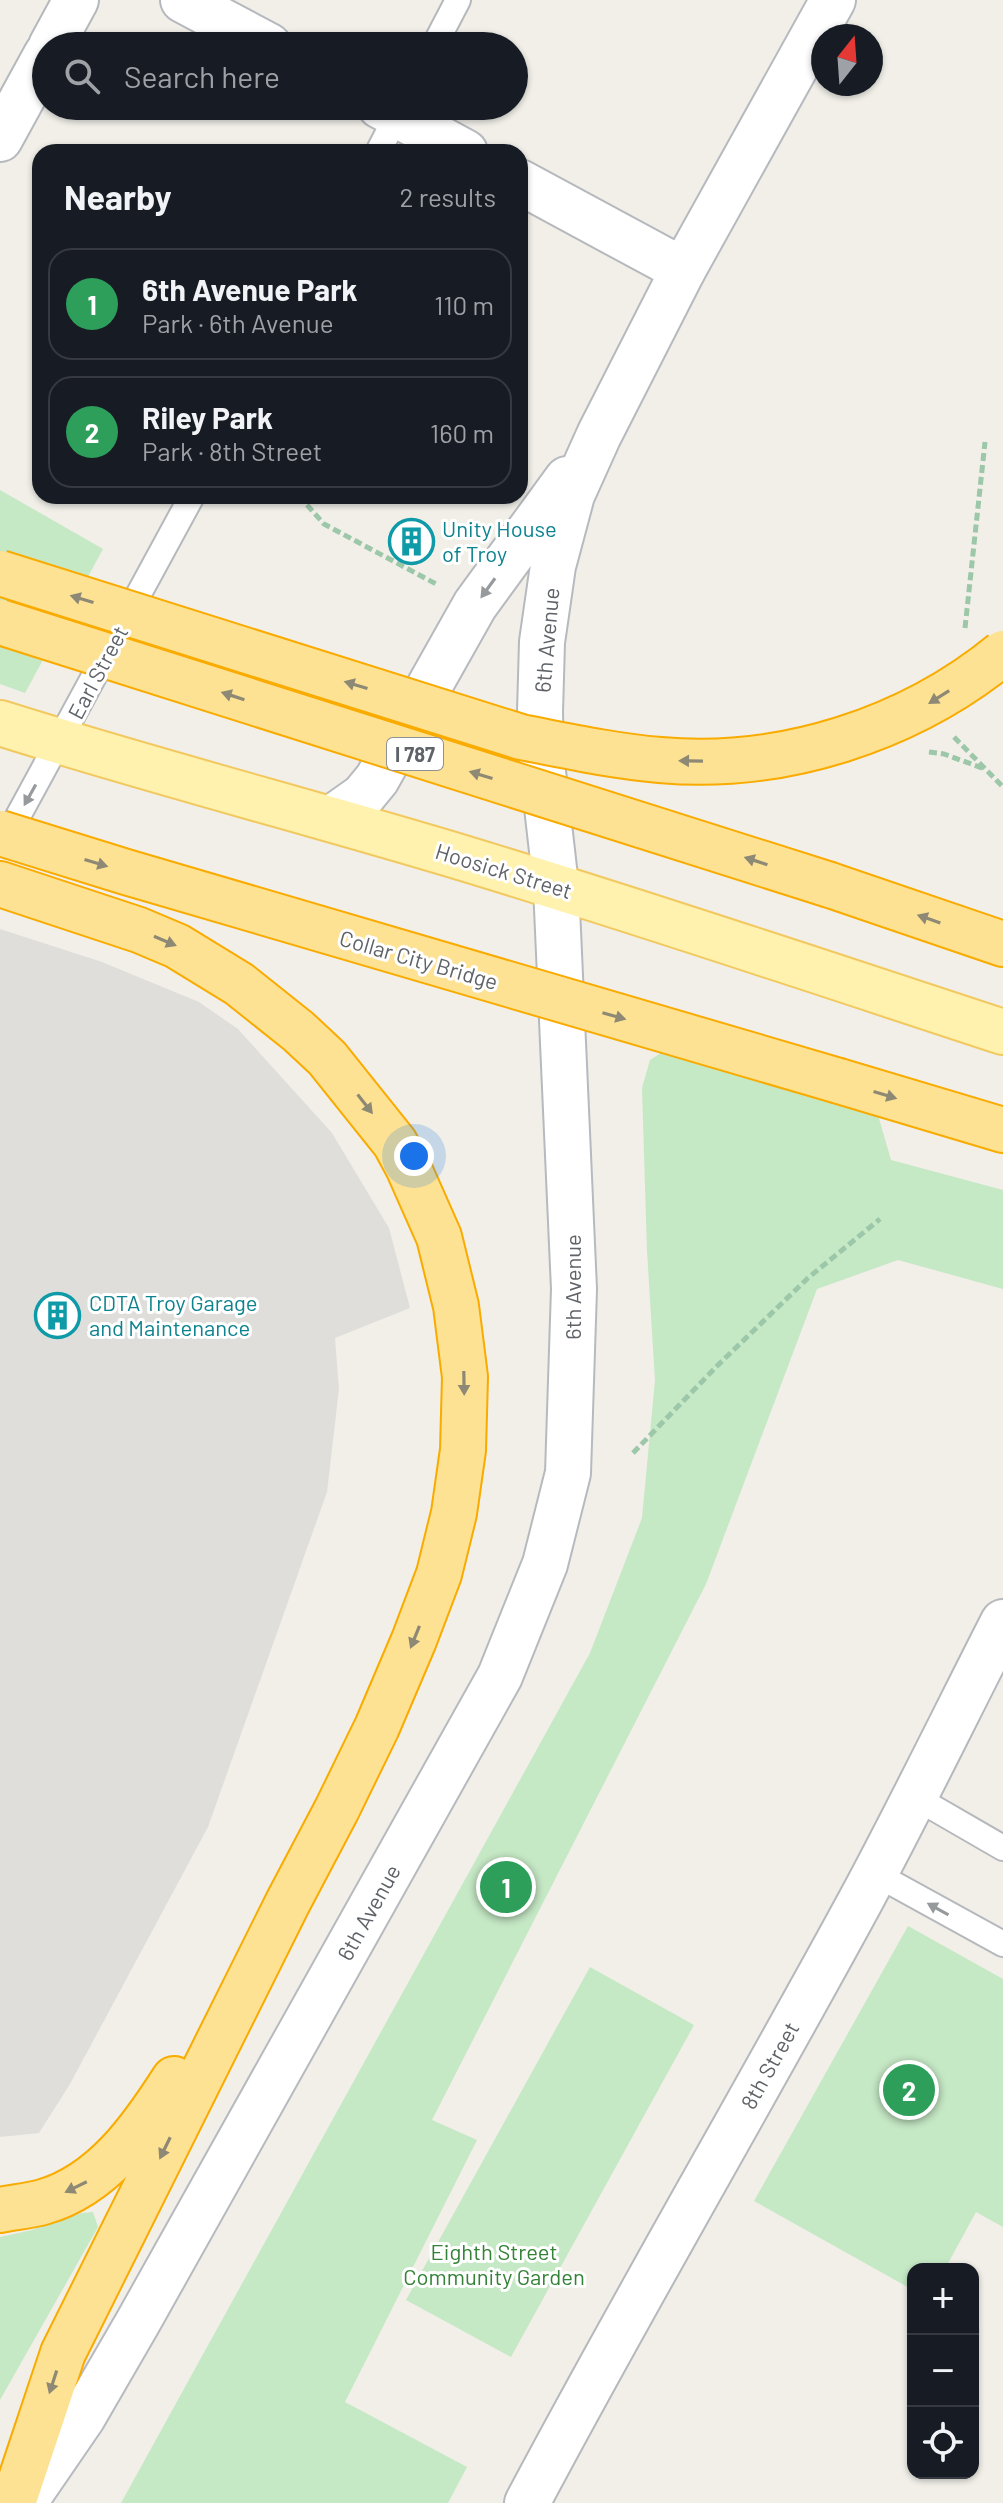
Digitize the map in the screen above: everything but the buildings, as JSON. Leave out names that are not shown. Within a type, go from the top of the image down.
[{"type":"highway","points":[[0,573],[521,737],[662,760],[733,761],[801,751],[870,731],[928,704],[1003,653]]},
{"type":"highway","name":"I 787","points":[[0,622],[830,885],[1003,944]]},
{"type":"highway","name":"Collar City Bridge","points":[[0,833],[1003,1130]]},
{"type":"highway","points":[[0,884],[139,930],[177,946],[239,984],[298,1031],[344,1077],[395,1143],[439,1237],[456,1306],[465,1377],[463,1450],[454,1513],[439,1574],[414,1640],[377,1727],[63,2353],[13,2503]]},
{"type":"highway","points":[[0,2210],[46,2201],[94,2178],[145,2124],[288,1902]]},
{"type":"main road","points":[[59,32],[76,0]]},
{"type":"main road","points":[[183,0],[243,32]]},
{"type":"main road","name":"6th Avenue","points":[[24,2503],[83,2417],[138,2322],[500,1676],[545,1564],[568,1473],[574,1289],[556,886],[541,754],[542,642],[553,566],[572,495],[599,435],[683,270],[833,0]]},
{"type":"main road","points":[[0,139],[32,81]]},
{"type":"main road","points":[[389,120],[446,144]]},
{"type":"main road","points":[[528,186],[683,270]]},
{"type":"main road","points":[[332,818],[363,796],[377,779],[475,605],[599,435]]},
{"type":"main road","name":"Hoosick Street","points":[[0,723],[556,886],[1003,1032]]},
{"type":"main road","name":"8th Street","points":[[527,2503],[874,1873],[1003,1622]]},
{"type":"lane","points":[[441,32],[458,0]]},
{"type":"lane","name":"Earl Street","points":[[0,848],[188,504]]},
{"type":"lane","points":[[913,1796],[1003,1848]]},
{"type":"lane","points":[[874,1873],[1003,1944]]},
{"type":"path","points":[[306,504],[324,524],[475,605]]},
{"type":"path","points":[[633,1453],[808,1278],[880,1219]]},
{"type":"shaded area","name":"CDTA Troy Garage and Maintenance","points":[[0,929],[102,962],[199,1002],[238,1029],[332,1133],[389,1228],[410,1308],[335,1338],[339,1389],[327,1492],[208,1827],[70,2084],[39,2133],[0,2137]]},
{"type":"green space","points":[[0,490],[103,549],[25,693],[0,684]]},
{"type":"green space","points":[[705,1024],[865,1070],[891,1160],[1003,1190],[1003,1289],[898,1260],[817,1289],[706,1584],[432,2120],[477,2140],[345,2402],[467,2467],[448,2503],[121,2503],[590,1653],[642,1518],[655,1380],[642,1088],[650,1060]]},
{"type":"green space","points":[[908,1926],[1003,1979],[1003,2227],[976,2212],[948,2263],[907,2263],[907,2287],[754,2201]]},
{"type":"green space","name":"Eighth Street Community Garden","points":[[590,1967],[694,2025],[511,2357],[406,2300]]},
{"type":"green space","points":[[93,2212],[98,2227],[0,2400],[0,2237],[32,2230],[72,2214]]},
{"type":"place","name":"Unity House of Troy","points":[[411,541]]},
{"type":"place","name":"CDTA Troy Garage and Maintenance","points":[[58,1315]]},
{"type":"place","name":"6th Avenue Park","points":[[506,1887]]},
{"type":"place","name":"Riley Park","points":[[909,2090]]}]
